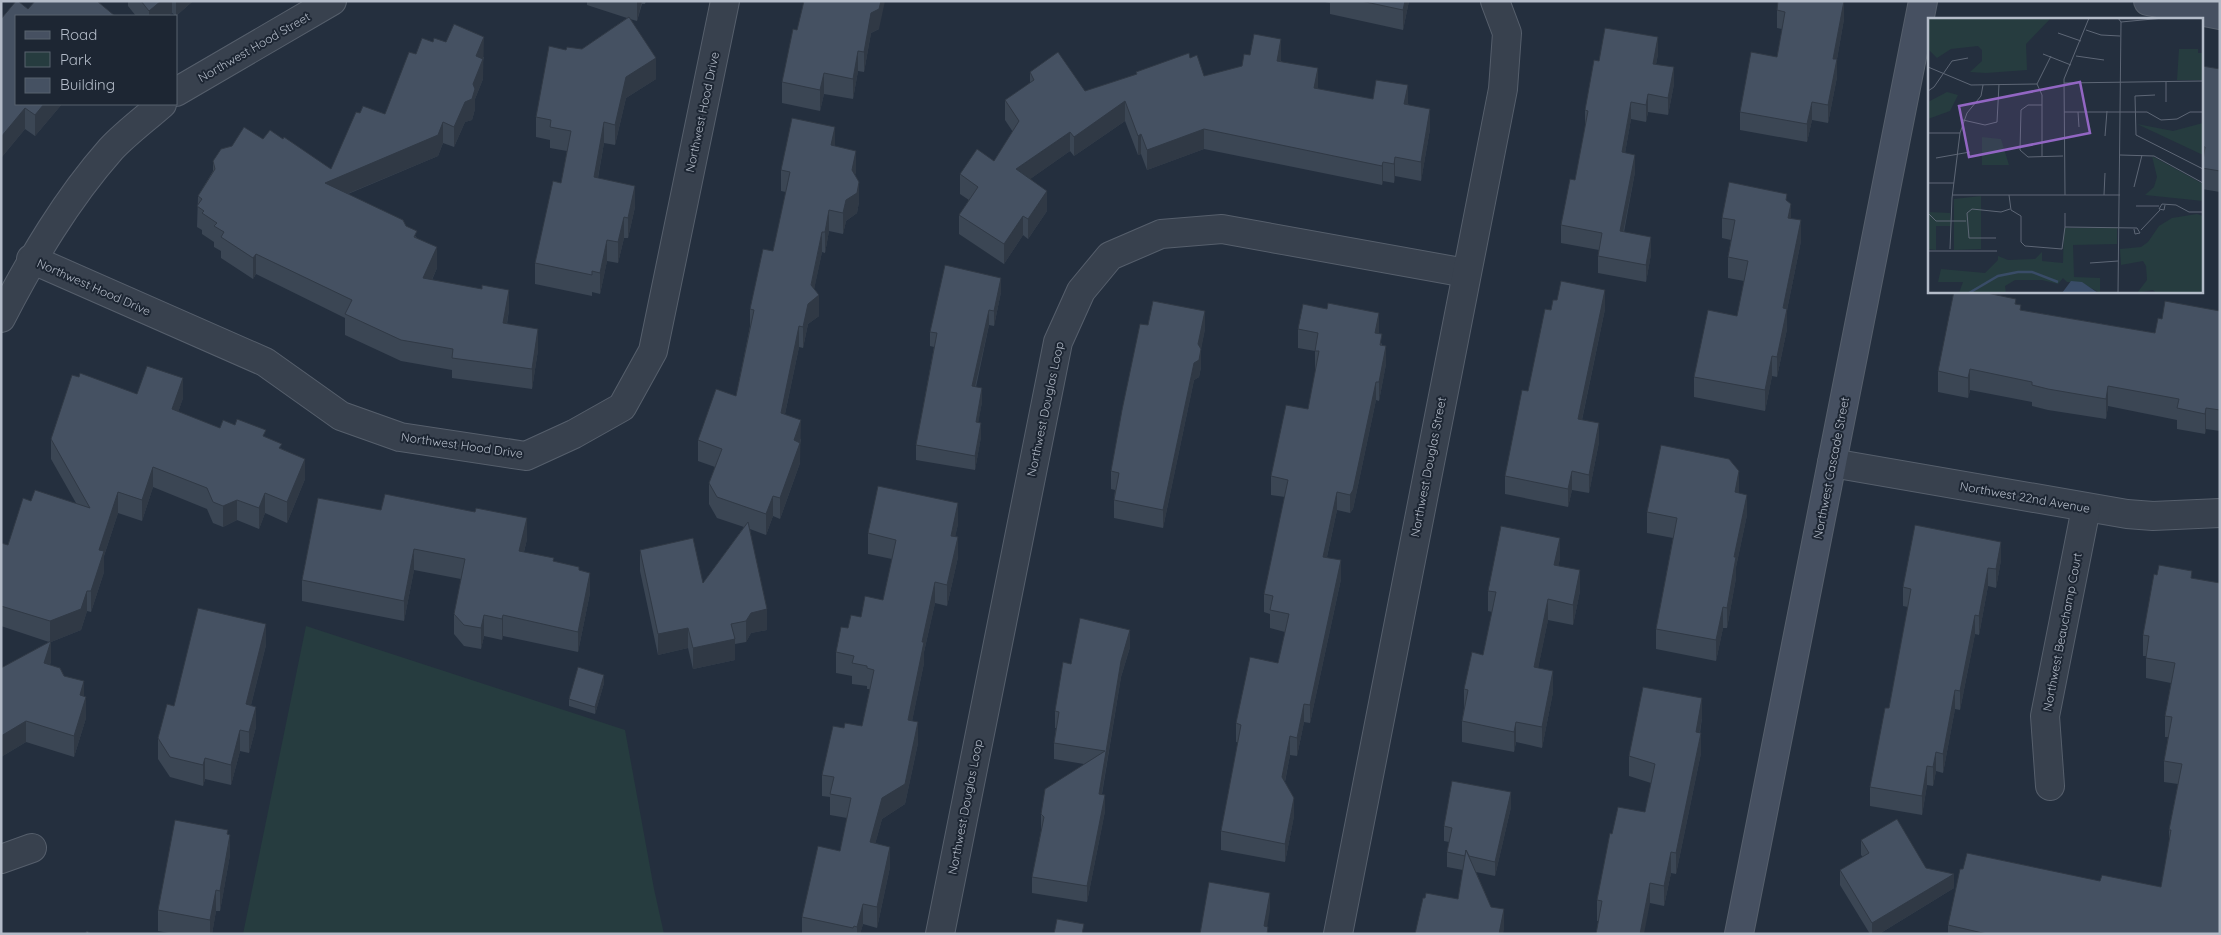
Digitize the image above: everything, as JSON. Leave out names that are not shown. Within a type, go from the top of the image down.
[{"type":"street","name":"Northwest Hood Street","points":[[178,91],[332,1]]},
{"type":"street","name":"Northwest Hood Drive","points":[[31,259],[265,362],[341,416],[400,437],[526,456],[574,434],[622,407],[653,351],[725,1]]},
{"type":"street","name":"Northwest Douglas Street","points":[[1338,934],[1503,89],[1507,33],[1494,1]]},
{"type":"street","name":"Northwest Cascade Street","points":[[1739,934],[1923,1]]},
{"type":"street","points":[[2148,1],[2220,15]]},
{"type":"street","points":[[1,318],[31,259],[67,206],[112,149],[161,105]]},
{"type":"street","name":"Northwest Douglas Loop","points":[[940,934],[1058,342],[1081,291],[1110,256],[1161,234],[1222,229],[1466,273]]},
{"type":"street","name":"Northwest 22nd Avenue","points":[[1832,463],[2086,508],[2153,516],[2220,513]]},
{"type":"street","name":"Northwest Beauchamp Court","points":[[2050,786],[2045,716],[2086,508]]},
{"type":"street","points":[[1,859],[32,848]]},
{"type":"green space","points":[[306,626],[625,730],[664,934],[243,934]]},
{"type":"building","points":[[16,1],[28,9],[35,1],[97,1],[114,15],[15,15],[15,105],[43,105],[35,115],[25,108],[1,137],[1,19]]},
{"type":"building","points":[[141,1],[161,1],[149,11]]},
{"type":"building","points":[[804,1],[881,1],[879,9],[871,13],[864,52],[858,51],[853,79],[824,73],[820,90],[782,82],[793,29],[797,30]]},
{"type":"building","points":[[1361,1],[1405,1],[1403,10]]},
{"type":"building","points":[[1778,1],[1844,1],[1833,59],[1837,59],[1828,105],[1812,102],[1807,124],[1740,112],[1751,52],[1777,57],[1785,12],[1777,10]]},
{"type":"building","points":[[629,17],[656,58],[626,77],[615,125],[604,122],[594,177],[635,186],[628,218],[624,217],[618,242],[607,240],[600,273],[592,271],[592,275],[535,263],[553,181],[561,183],[571,131],[550,127],[551,120],[536,117],[549,46],[566,50],[567,47],[582,49]]},
{"type":"building","points":[[454,24],[484,37],[476,56],[483,59],[473,84],[475,89],[472,99],[465,102],[454,127],[443,122],[438,135],[325,183],[403,220],[406,226],[417,231],[414,237],[437,247],[423,278],[482,289],[482,285],[509,290],[503,323],[538,329],[532,369],[452,358],[453,349],[401,340],[345,314],[352,300],[256,254],[253,258],[221,237],[224,232],[214,226],[217,223],[202,213],[204,211],[197,206],[202,199],[198,196],[215,169],[213,161],[221,149],[232,146],[244,127],[263,139],[270,130],[283,139],[284,137],[331,169],[356,112],[360,113],[363,106],[385,114],[409,52],[416,54],[422,38],[433,42],[434,38],[446,42]]},
{"type":"building","points":[[1605,28],[1658,37],[1653,64],[1674,67],[1668,98],[1648,94],[1646,105],[1631,102],[1622,152],[1635,155],[1620,231],[1651,237],[1646,265],[1598,256],[1602,233],[1561,225],[1570,179],[1575,180],[1588,111],[1585,110],[1594,60],[1599,61]]},
{"type":"building","points":[[1254,34],[1281,39],[1277,61],[1318,68],[1314,88],[1373,99],[1376,80],[1408,85],[1404,104],[1430,109],[1421,162],[1395,157],[1394,164],[1383,162],[1382,166],[1204,129],[1147,150],[1141,134],[1138,136],[1125,101],[1074,137],[1070,132],[1016,169],[1047,191],[1028,219],[1023,216],[1004,244],[959,215],[978,187],[960,174],[977,149],[994,161],[1019,121],[1005,100],[1034,80],[1030,72],[1058,52],[1085,91],[1137,74],[1136,72],[1189,53],[1190,58],[1197,55],[1204,76],[1242,66],[1244,54],[1250,55]]},
{"type":"building","points":[[2204,66],[2220,69],[2220,171],[2204,168]]},
{"type":"building","points":[[792,118],[835,127],[831,145],[856,151],[852,170],[859,182],[857,193],[846,200],[843,213],[829,210],[825,232],[822,232],[811,285],[819,295],[808,304],[803,327],[799,326],[781,413],[801,420],[794,440],[800,443],[780,498],[773,496],[766,514],[717,497],[709,483],[722,449],[698,440],[716,389],[736,396],[754,310],[750,309],[763,249],[773,251],[790,172],[781,170]]},
{"type":"building","points":[[1729,182],[1787,194],[1786,200],[1791,204],[1788,218],[1801,220],[1783,308],[1787,309],[1777,357],[1772,356],[1765,390],[1694,377],[1708,310],[1737,316],[1748,261],[1728,257],[1735,220],[1722,218]]},
{"type":"building","points":[[945,265],[1001,278],[994,311],[989,310],[972,386],[982,388],[976,422],[981,423],[975,456],[916,445],[937,333],[930,332]]},
{"type":"building","points":[[1561,281],[1605,290],[1578,419],[1599,423],[1589,475],[1572,471],[1568,489],[1505,476],[1522,390],[1528,391],[1545,309],[1551,310],[1553,300],[1557,300]]},
{"type":"building","points":[[1954,292],[1982,292],[2016,299],[2015,304],[2021,305],[2020,310],[2155,333],[2158,318],[2162,319],[2165,301],[2220,311],[2220,410],[2206,408],[2205,414],[2177,408],[2179,399],[2108,386],[2106,399],[2048,389],[2032,385],[2032,382],[1970,369],[1968,378],[1938,371]]},
{"type":"building","points":[[1153,301],[1205,311],[1198,344],[1201,349],[1199,360],[1194,363],[1163,510],[1114,500],[1119,473],[1111,471],[1140,324],[1148,325]]},
{"type":"building","points":[[1328,303],[1379,313],[1375,333],[1382,334],[1380,345],[1386,346],[1379,382],[1376,382],[1353,490],[1350,495],[1337,492],[1323,557],[1341,560],[1310,705],[1304,704],[1297,738],[1290,736],[1282,777],[1294,798],[1285,844],[1221,831],[1241,725],[1236,723],[1250,657],[1278,663],[1289,614],[1270,610],[1273,596],[1264,594],[1288,480],[1271,476],[1286,405],[1308,409],[1319,351],[1315,351],[1318,333],[1298,329],[1303,304],[1327,309]]},
{"type":"building","points":[[147,366],[183,378],[172,409],[220,428],[223,420],[235,425],[237,419],[266,430],[263,436],[282,444],[279,448],[305,459],[287,502],[265,493],[259,508],[237,500],[223,506],[213,502],[207,488],[153,467],[142,500],[118,492],[99,550],[104,551],[91,591],[87,591],[81,609],[50,621],[1,606],[1,543],[8,545],[23,498],[31,501],[35,490],[90,508],[51,439],[72,375],[79,377],[80,373],[137,394]]},
{"type":"building","points":[[1661,445],[1729,459],[1739,471],[1735,492],[1747,495],[1734,557],[1736,557],[1727,608],[1723,607],[1716,640],[1656,629],[1677,518],[1647,512]]},
{"type":"building","points":[[878,486],[958,503],[951,536],[958,537],[947,585],[935,582],[922,642],[924,642],[908,720],[918,722],[905,784],[882,798],[870,842],[890,847],[877,907],[863,904],[857,927],[854,926],[853,928],[802,917],[818,846],[840,851],[851,798],[830,794],[834,777],[822,775],[833,726],[844,728],[845,723],[862,726],[874,670],[867,668],[867,666],[852,663],[854,656],[836,652],[841,627],[848,628],[851,615],[861,617],[865,596],[883,600],[896,540],[868,533]]},
{"type":"building","points":[[385,494],[475,512],[476,508],[527,518],[519,551],[554,558],[553,561],[579,567],[579,570],[590,573],[578,632],[503,615],[502,619],[484,615],[481,628],[464,625],[454,614],[465,559],[414,549],[404,601],[302,580],[318,498],[381,510]]},
{"type":"building","points":[[748,522],[767,609],[751,613],[746,621],[731,624],[735,639],[693,648],[688,628],[658,634],[640,550],[693,538],[703,583]]},
{"type":"building","points":[[1915,525],[2001,542],[1996,569],[1988,568],[1979,616],[1975,615],[1960,691],[1955,690],[1943,754],[1936,752],[1933,767],[1927,766],[1922,796],[1870,787],[1885,708],[1889,708],[1911,589],[1903,587]]},
{"type":"building","points":[[1501,526],[1560,538],[1554,565],[1580,570],[1573,605],[1548,599],[1534,667],[1553,671],[1542,727],[1516,722],[1514,732],[1462,721],[1468,690],[1464,689],[1472,652],[1483,655],[1496,592],[1488,591]]},
{"type":"building","points":[[2159,565],[2192,571],[2191,578],[2220,583],[2220,934],[1987,934],[1948,925],[1960,869],[1963,869],[1967,853],[2100,881],[2102,875],[2161,887],[2171,830],[2169,830],[2182,764],[2164,761],[2172,717],[2165,716],[2175,663],[2146,658],[2149,636],[2143,635],[2154,574],[2157,575]]},
{"type":"building","points":[[198,608],[266,624],[246,704],[256,707],[249,732],[240,730],[231,765],[205,758],[203,765],[170,757],[158,738],[167,704],[174,706]]},
{"type":"building","points":[[1080,618],[1130,630],[1121,661],[1099,794],[1105,795],[1087,886],[1032,877],[1044,817],[1041,814],[1045,789],[1105,751],[1054,743],[1059,712],[1055,711],[1063,662],[1071,664]]},
{"type":"building","points":[[51,641],[44,663],[60,668],[64,676],[84,681],[80,695],[86,697],[74,736],[26,721],[1,736],[1,668]]},
{"type":"building","points":[[578,667],[604,675],[595,707],[569,699]]},
{"type":"building","points":[[1643,687],[1702,698],[1696,732],[1701,733],[1676,853],[1671,852],[1664,886],[1650,883],[1640,934],[1596,934],[1602,901],[1597,900],[1610,833],[1612,834],[1618,807],[1645,812],[1655,764],[1629,756]]},
{"type":"building","points":[[1452,781],[1511,792],[1495,862],[1469,856],[1466,850],[1465,856],[1447,852],[1452,828],[1444,826]]},
{"type":"building","points":[[1897,819],[1926,868],[1954,874],[1872,923],[1840,870],[1869,853],[1861,840]]},
{"type":"building","points":[[175,820],[228,830],[227,834],[230,835],[220,891],[216,890],[210,920],[158,910]]},
{"type":"building","points":[[1466,850],[1491,907],[1504,909],[1499,934],[1415,934],[1423,898],[1425,898],[1426,893],[1458,899]]},
{"type":"building","points":[[1209,882],[1270,893],[1264,926],[1268,927],[1267,934],[1200,934]]},
{"type":"building","points":[[1057,919],[1084,924],[1082,934],[1054,934]]}]
